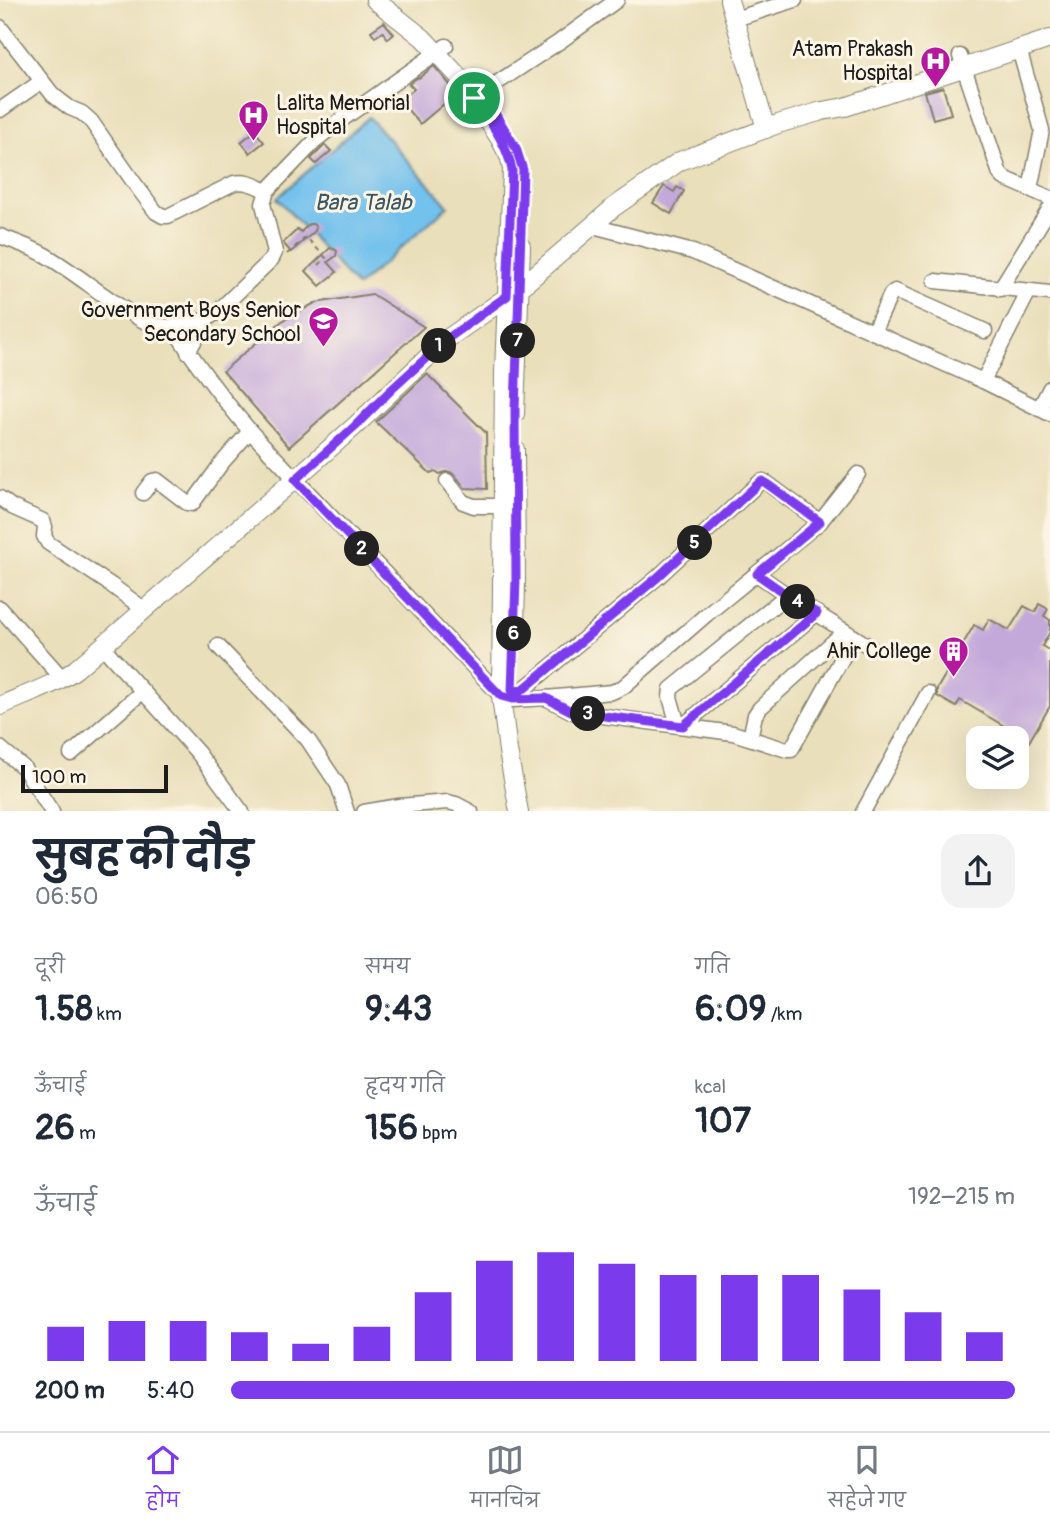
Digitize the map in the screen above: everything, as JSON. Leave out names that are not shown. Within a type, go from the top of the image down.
[{"type":"main road","points":[[376,0],[423,38],[442,49]]},
{"type":"main road","points":[[392,0],[420,22],[478,95],[510,158],[512,170],[516,580],[507,694],[527,811]]},
{"type":"main road","points":[[729,0],[740,12],[772,126]]},
{"type":"main road","points":[[0,706],[62,678],[103,647],[295,480],[447,339],[513,292],[614,207],[680,162],[772,126],[845,107],[1050,29]]},
{"type":"main road","points":[[962,61],[1050,40]]},
{"type":"main road","points":[[513,292],[504,372],[503,506],[508,751],[519,811]]},
{"type":"street","points":[[478,95],[617,0]]},
{"type":"street","points":[[740,12],[795,0]]},
{"type":"street","points":[[0,27],[56,98],[91,121],[156,212],[168,216],[234,183],[247,182],[267,191]]},
{"type":"street","points":[[1019,48],[1042,130],[1030,189]]},
{"type":"street","points":[[0,236],[45,255],[145,321],[173,327],[207,319],[281,253],[263,204],[267,191],[317,139],[442,49]]},
{"type":"street","points":[[962,61],[1000,174],[1050,198]]},
{"type":"street","points":[[0,110],[42,82]]},
{"type":"street","points":[[1000,289],[1050,208]]},
{"type":"street","points":[[593,226],[693,252],[983,381],[1044,411],[1050,388]]},
{"type":"street","points":[[936,281],[1050,293]]},
{"type":"street","points":[[873,332],[891,294],[895,291],[985,331]]},
{"type":"street","points":[[983,381],[1029,291]]},
{"type":"street","points":[[188,352],[207,319]]},
{"type":"street","points":[[173,327],[188,352],[250,431],[507,694],[546,698],[619,690],[820,522],[858,474]]},
{"type":"street","points":[[142,493],[152,481],[157,480],[192,504],[221,464],[250,431]]},
{"type":"street","points":[[447,481],[463,502],[474,506],[503,506]]},
{"type":"street","points":[[507,694],[525,688],[658,577],[760,482],[763,481],[820,522]]},
{"type":"street","points":[[0,498],[12,507],[43,521],[46,527],[44,536],[48,543],[145,610]]},
{"type":"street","points":[[757,574],[870,647]]},
{"type":"street","points":[[681,725],[670,697],[671,689],[787,595]]},
{"type":"street","points":[[1,610],[62,678]]},
{"type":"street","points":[[681,725],[817,613]]},
{"type":"street","points":[[546,698],[573,712],[733,733],[791,750],[850,634]]},
{"type":"street","points":[[750,738],[755,715],[760,708],[850,634]]},
{"type":"street","points":[[218,646],[308,740],[338,785],[347,811]]},
{"type":"street","points":[[103,647],[198,753],[242,811]]},
{"type":"street","points":[[71,754],[143,691]]},
{"type":"street","points":[[863,811],[928,693]]},
{"type":"street","points":[[0,748],[24,768],[52,811]]},
{"type":"street","points":[[364,811],[448,802],[471,811]]},
{"type":"path","points":[[281,253],[306,237],[326,258],[319,265]]},
{"type":"water","name":"Bara Talab","points":[[369,117],[448,206],[357,287],[277,198]]},
{"type":"building","points":[[384,22],[394,34],[388,39],[383,32],[375,37],[371,31]]},
{"type":"building","points":[[434,66],[457,93],[420,124],[400,101],[414,89],[409,84]]},
{"type":"building","points":[[943,87],[951,114],[933,119],[925,92]]},
{"type":"building","points":[[255,131],[264,142],[250,153],[241,142]]},
{"type":"building","points":[[325,145],[331,151],[316,164],[311,159]]},
{"type":"building","points":[[664,186],[674,192],[677,187],[684,191],[671,214],[653,203]]},
{"type":"building","points":[[309,224],[316,227],[315,231],[291,252],[283,243],[298,229],[301,232]]},
{"type":"building","points":[[330,248],[337,251],[336,256],[328,262],[337,272],[320,286],[306,271]]},
{"type":"building","name":"Government Boys Senior Secondary School","points":[[372,294],[424,327],[289,447],[223,371],[282,321],[315,303]]},
{"type":"building","points":[[427,374],[486,433],[487,489],[465,488],[450,472],[430,473],[376,422]]},
{"type":"building","name":"Ahir College","points":[[1039,604],[1048,609],[1044,616],[1050,620],[1050,632],[1042,646],[1050,651],[1050,706],[1029,742],[1029,726],[1004,726],[960,700],[956,707],[937,696],[937,689],[974,625],[983,630],[989,619],[1009,630],[1024,606],[1035,612]]},
{"type":"place","name":"Atam Prakash Hospital","points":[[936,88]]},
{"type":"place","name":"Lalita Memorial Hospital","points":[[253,142]]},
{"type":"place","name":"Government Boys Senior Secondary School","points":[[324,349]]},
{"type":"place","name":"Ahir College","points":[[954,678]]},
{"type":"route","points":[[482,92],[508,132],[523,170],[515,410],[516,580],[512,690],[525,688],[658,577],[760,482],[763,481],[820,522],[757,574],[817,613],[683,726],[573,712],[546,698],[512,699],[501,696],[295,480],[447,339],[507,296],[512,170],[510,158],[474,98],[482,92]]}]
